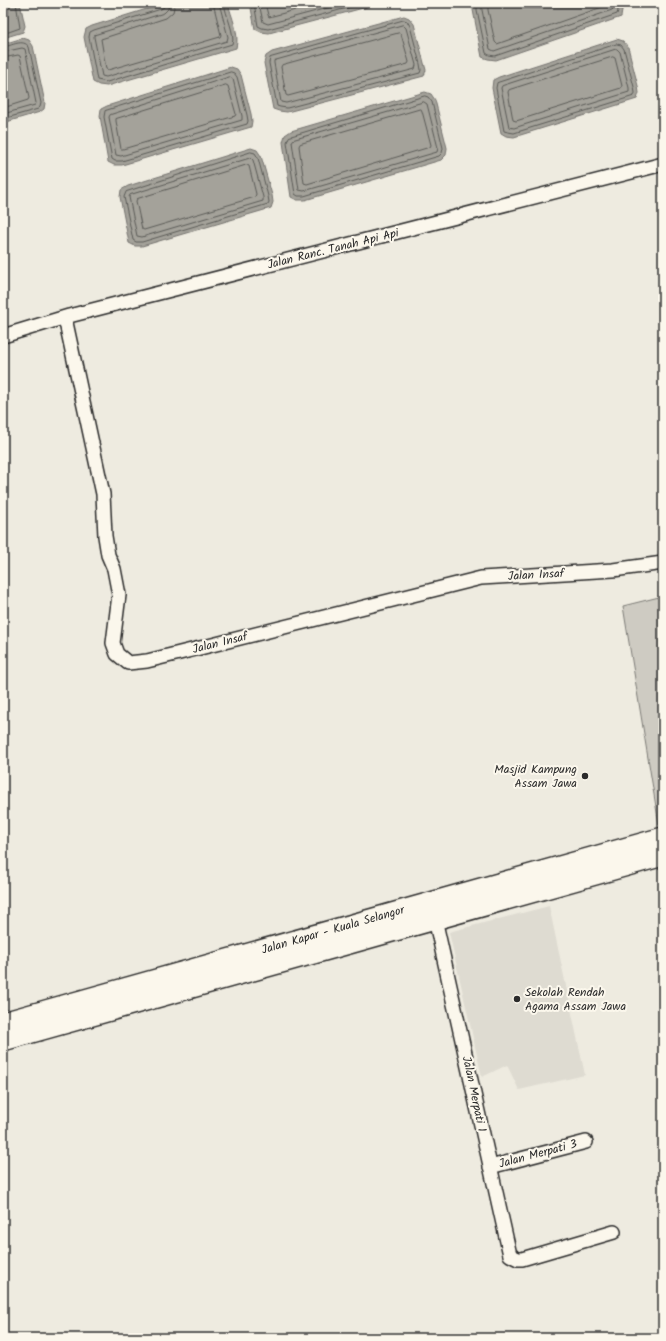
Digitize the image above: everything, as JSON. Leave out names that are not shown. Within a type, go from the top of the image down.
[{"type":"highway","name":"Jalan Kapar - Kuala Selangor","points":[[3,1022],[663,837]]},
{"type":"highway","name":"Jalan Kapar - Kuala Selangor","points":[[3,1041],[663,856]]},
{"type":"street","name":"Jalan Ranc. Tanah Api Api","points":[[3,336],[65,318],[663,164]]},
{"type":"street","name":"Jalan Insaf","points":[[65,318],[103,494],[105,536],[108,555],[114,569],[118,587],[119,594],[113,643],[117,654],[128,663],[148,661],[481,578],[613,570],[663,563]]},
{"type":"street","name":"Jalan Merpati 1","points":[[435,920],[509,1252],[514,1258],[522,1259],[614,1232]]},
{"type":"street","name":"Jalan Merpati 3","points":[[490,1167],[586,1142]]},
{"type":"shaded area","points":[[663,596],[663,823],[659,825],[623,606]]},
{"type":"shaded area","name":"Sekolah Rendah Agama Assam Jawa","points":[[549,906],[585,1075],[519,1090],[507,1065],[482,1077],[449,932]]},
{"type":"water","points":[[3,3],[20,3],[25,26],[23,32],[3,38]]},
{"type":"water","points":[[76,3],[103,3],[92,6],[83,6]]},
{"type":"water","points":[[166,3],[228,3],[236,31],[236,48],[107,86],[99,85],[93,82],[84,37],[86,29]]},
{"type":"water","points":[[250,3],[382,3],[269,33],[261,32],[255,29]]},
{"type":"water","points":[[474,3],[621,3],[622,11],[621,17],[496,60],[482,57],[473,10]]},
{"type":"water","points":[[404,16],[409,18],[414,24],[426,70],[424,76],[287,112],[273,109],[264,63],[266,56],[272,52]]},
{"type":"water","points":[[23,38],[29,40],[33,46],[45,103],[44,109],[40,112],[3,123],[3,44]]},
{"type":"water","points":[[617,39],[623,41],[628,47],[638,86],[639,93],[637,99],[514,137],[506,136],[501,133],[492,88],[493,80]]},
{"type":"water","points":[[231,67],[237,69],[241,75],[251,114],[251,127],[122,165],[114,165],[108,162],[100,116],[101,109]]},
{"type":"water","points":[[425,92],[431,94],[435,100],[447,148],[446,155],[441,160],[305,200],[297,200],[291,197],[283,142],[285,135],[291,131]]},
{"type":"water","points":[[251,148],[257,150],[261,156],[272,195],[273,202],[271,208],[142,246],[135,246],[129,243],[120,197],[121,190],[128,186]]},
{"type":"place","name":"Masjid Kampung Assam Jawa","points":[[585,776]]},
{"type":"place","name":"Sekolah Rendah Agama Assam Jawa","points":[[517,999]]}]
